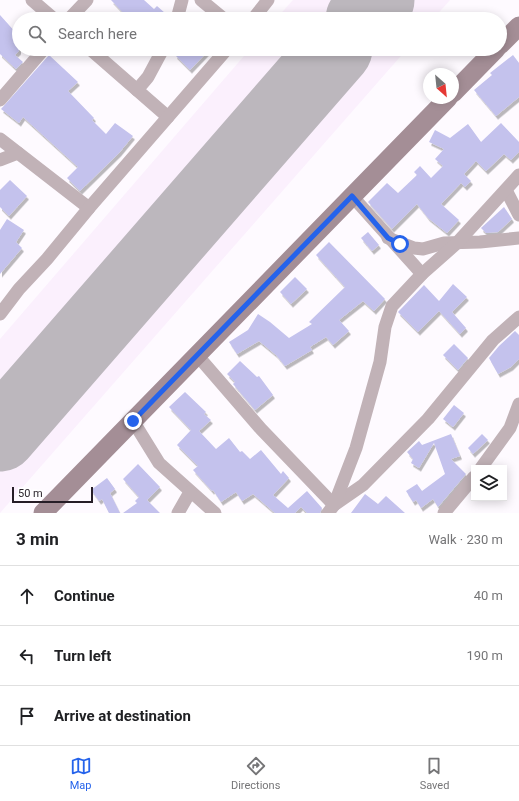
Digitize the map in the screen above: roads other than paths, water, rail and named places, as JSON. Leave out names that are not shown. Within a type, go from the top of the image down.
[{"type":"street","points":[[32,0],[46,12]]},
{"type":"street","points":[[76,12],[87,0]]},
{"type":"street","points":[[179,12],[182,0]]},
{"type":"street","points":[[201,0],[216,12]]},
{"type":"street","points":[[259,12],[268,0]]},
{"type":"street","points":[[0,100],[38,56]]},
{"type":"street","points":[[98,56],[168,117]]},
{"type":"street","points":[[137,90],[148,77],[159,56]]},
{"type":"street","points":[[0,314],[19,289],[47,260],[89,208],[222,56]]},
{"type":"street","points":[[459,87],[489,56]]},
{"type":"street","points":[[43,513],[442,104]]},
{"type":"street","points":[[0,139],[89,208]]},
{"type":"street","points":[[0,160],[18,153]]},
{"type":"street","points":[[331,509],[356,448],[380,362],[388,315],[392,306],[422,274],[457,243],[519,175]]},
{"type":"street","points":[[506,190],[519,215]]},
{"type":"street","points":[[352,196],[388,238],[422,274]]},
{"type":"street","points":[[388,238],[414,248],[423,249],[444,243],[519,238]]},
{"type":"street","points":[[331,509],[363,485],[428,419],[489,345],[519,317]]},
{"type":"street","points":[[197,355],[331,509]]},
{"type":"street","points":[[483,465],[510,428],[519,404]]},
{"type":"street","points":[[133,421],[160,463],[214,513]]},
{"type":"street","points":[[444,513],[471,481]]},
{"type":"street","points":[[178,513],[190,492]]}]
